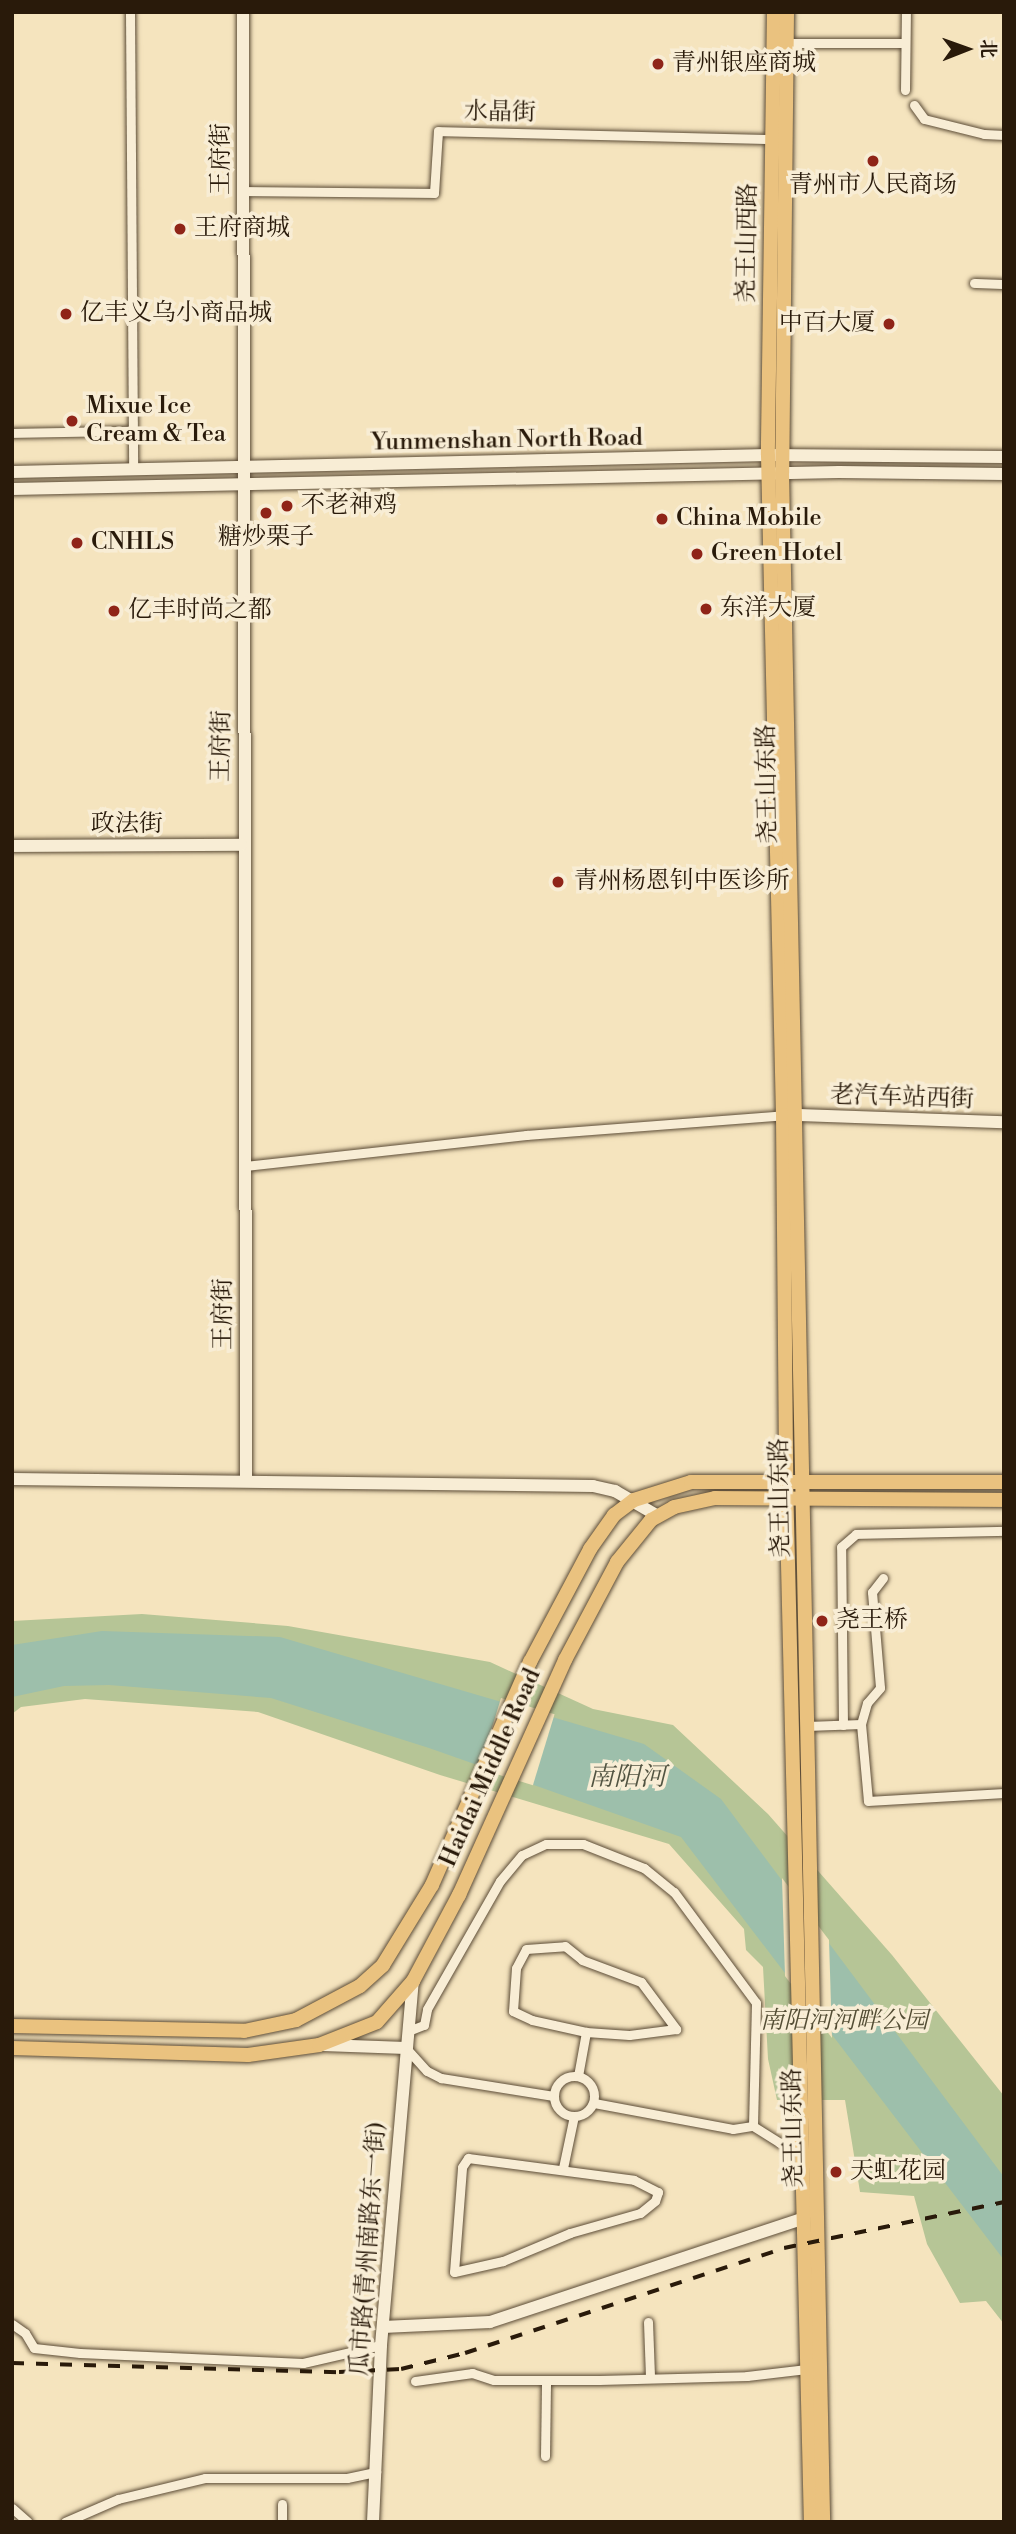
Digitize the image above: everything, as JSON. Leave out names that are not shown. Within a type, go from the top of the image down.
[{"type":"main road","name":"尧王山西路","points":[[774,12],[772,139],[776,473]]},
{"type":"main road","name":"尧王山西路","points":[[775,455],[787,12]]},
{"type":"main road","name":"尧王山东路","points":[[776,473],[786,1497],[802,1733],[816,2121],[823,2522]]},
{"type":"main road","name":"尧王山东路","points":[[776,473],[799,1115],[803,1480],[801,2121],[810,2522]]},
{"type":"main road","name":"Haidai Middle Road","points":[[12,2026],[244,2031],[296,2020],[340,1999],[383,1965],[432,1885],[530,1662],[590,1549],[614,1515],[634,1500],[680,1484],[786,1480],[1004,1482]]},
{"type":"main road","name":"Haidai Middle Road","points":[[12,2048],[248,2055],[319,2045],[377,2022],[412,1981],[459,1895],[565,1660],[617,1562],[633,1538],[658,1516],[697,1500],[803,1497],[1004,1500]]},
{"type":"street","points":[[130,12],[130,431],[133,470]]},
{"type":"street","name":"王府街","points":[[243,12],[246,482],[241,845],[246,1481]]},
{"type":"street","points":[[905,90],[906,12]]},
{"type":"street","points":[[786,43],[905,43]]},
{"type":"street","points":[[914,105],[924,118],[984,134],[1004,135]]},
{"type":"street","name":"水晶街","points":[[243,191],[434,193],[439,131],[772,139]]},
{"type":"street","points":[[974,283],[1004,285]]},
{"type":"street","points":[[12,433],[130,431]]},
{"type":"street","name":"Yunmenshan North Road","points":[[12,472],[775,455],[1004,457]]},
{"type":"street","name":"Yunmenshan North Road","points":[[12,489],[776,473],[1004,474]]},
{"type":"street","name":"政法街","points":[[12,846],[241,845]]},
{"type":"street","points":[[245,1167],[526,1135],[799,1115]]},
{"type":"street","name":"老汽车站西街","points":[[799,1115],[1004,1122]]},
{"type":"street","points":[[12,1479],[593,1486],[634,1500],[658,1516]]},
{"type":"street","points":[[843,1725],[841,1546],[856,1534],[1004,1531]]},
{"type":"street","points":[[883,1578],[872,1592],[880,1688],[867,1703],[861,1724],[868,1801],[1004,1793]]},
{"type":"street","points":[[802,1733],[861,1724]]},
{"type":"street","points":[[408,2031],[424,2025],[427,2009],[500,1881],[522,1855],[546,1844],[583,1844],[644,1868],[674,1892],[756,2003],[753,2126]]},
{"type":"street","points":[[565,1946],[582,1960],[641,1982],[676,2029],[629,2035],[586,2032],[532,2020],[513,2011],[516,1968],[526,1950],[565,1946]]},
{"type":"street","name":"瓜市路(青州南路东一街)","points":[[373,2522],[381,2345],[412,1981]]},
{"type":"street","points":[[578,2076],[586,2032]]},
{"type":"street","points":[[319,2045],[406,2048],[428,2071],[441,2078],[554,2096]]},
{"type":"street","points":[[578,2076],[593,2087],[594,2103],[585,2113],[574,2116],[558,2109],[554,2096],[560,2081],[578,2076]]},
{"type":"street","points":[[594,2103],[733,2129],[753,2126],[780,2143],[802,2144]]},
{"type":"street","points":[[563,2168],[574,2116]]},
{"type":"street","points":[[468,2158],[563,2168],[642,2183],[658,2192],[655,2201],[640,2213],[570,2233],[503,2261],[454,2272],[462,2167],[468,2158]]},
{"type":"street","points":[[383,2327],[490,2322],[804,2218]]},
{"type":"street","points":[[648,2322],[650,2377]]},
{"type":"street","points":[[12,2324],[25,2333],[34,2348],[80,2353],[303,2363],[381,2345]]},
{"type":"street","points":[[415,2381],[472,2373],[494,2380],[546,2380],[747,2376],[807,2369]]},
{"type":"street","points":[[545,2456],[546,2380]]},
{"type":"street","points":[[65,2522],[118,2499],[205,2477],[347,2477],[376,2472]]},
{"type":"street","points":[[282,2504],[282,2522]]},
{"type":"street","points":[[12,2508],[29,2522]]},
{"type":"green space","name":"南阳河河畔公园","points":[[142,1614],[288,1626],[490,1662],[593,1709],[673,1725],[768,1814],[892,1955],[1004,2096],[1004,2324],[986,2301],[960,2303],[927,2244],[914,2196],[860,2192],[845,2100],[777,2100],[768,2059],[763,1967],[746,1950],[744,1929],[669,1844],[440,1775],[258,1712],[85,1699],[21,1707],[12,1714],[12,1621]]},
{"type":"water","name":"南阳河","points":[[102,1631],[280,1637],[644,1744],[721,1799],[1004,2177],[1004,2260],[681,1837],[429,1748],[271,1698],[109,1685],[64,1686],[12,1697],[12,1645]]},
{"type":"pier","points":[[501,1698],[555,1714],[533,1785],[479,1769]]},
{"type":"pier","points":[[782,1878],[829,1940],[832,2038],[785,1976]]},
{"type":"railway","points":[[12,2363],[339,2372],[401,2369],[465,2353],[784,2248],[1004,2202]]},
{"type":"place","name":"青州银座商城","points":[[658,64]]},
{"type":"place","name":"青州市人民商场","points":[[873,161]]},
{"type":"place","name":"王府商城","points":[[180,229]]},
{"type":"place","name":"亿丰义乌小商品城","points":[[66,314]]},
{"type":"place","name":"中百大厦","points":[[889,324]]},
{"type":"place","name":"Mixue Ice Cream & Tea","points":[[72,421]]},
{"type":"place","name":"不老神鸡","points":[[287,506]]},
{"type":"place","name":"糖炒栗子","points":[[266,513]]},
{"type":"place","name":"China Mobile","points":[[662,519]]},
{"type":"place","name":"CNHLS","points":[[77,543]]},
{"type":"place","name":"Green Hotel","points":[[697,554]]},
{"type":"place","name":"东洋大厦","points":[[706,609]]},
{"type":"place","name":"亿丰时尚之都","points":[[114,611]]},
{"type":"place","name":"青州杨恩钊中医诊所","points":[[558,882]]},
{"type":"place","name":"尧王桥","points":[[822,1621]]},
{"type":"place","name":"天虹花园","points":[[836,2172]]}]
